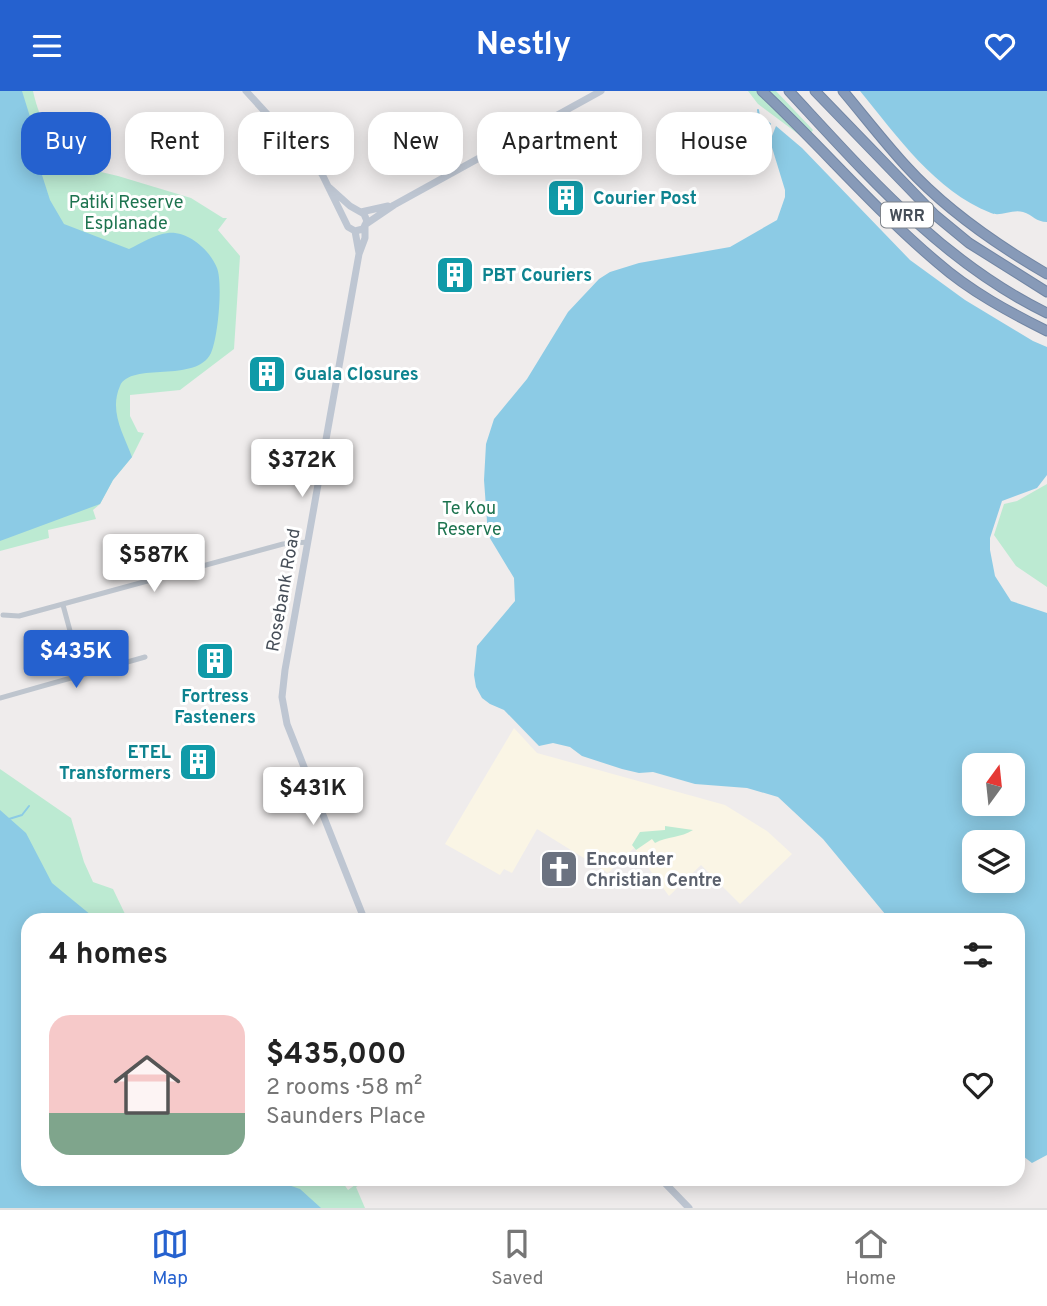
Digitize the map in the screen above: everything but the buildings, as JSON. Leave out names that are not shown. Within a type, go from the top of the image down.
[{"type":"highway","points":[[762,91],[901,230],[940,265],[985,297],[1047,331]]},
{"type":"highway","name":"WRR","points":[[789,91],[891,200],[929,235],[988,279],[1047,313]]},
{"type":"highway","name":"WRR","points":[[815,91],[935,215],[986,255],[1047,292]]},
{"type":"highway","points":[[843,91],[906,166],[935,195],[971,223],[1047,274]]},
{"type":"main road","points":[[246,91],[322,174],[348,227],[355,231],[394,205],[601,91]]},
{"type":"main road","points":[[330,188],[350,206],[360,211],[366,218],[366,225]]},
{"type":"main road","points":[[346,219],[352,211],[394,205]]},
{"type":"main road","name":"Rosebank Road","points":[[362,913],[289,728],[283,705],[284,677],[366,225]]},
{"type":"main road","name":"Rosebank Road","points":[[355,231],[359,254]]},
{"type":"main road","points":[[668,1186],[689,1208]]},
{"type":"street","points":[[3,615],[19,616],[283,544],[309,542]]},
{"type":"street","points":[[63,605],[82,675]]},
{"type":"street","points":[[0,698],[145,657]]},
{"type":"shaded area","points":[[514,728],[537,753],[725,805],[767,831],[792,854],[740,904],[701,865],[669,896],[634,848],[608,873],[537,829],[512,873],[504,869],[500,875],[445,844]]},
{"type":"green space","name":"Patiki Reserve Esplanade","points":[[0,91],[33,91],[40,112],[21,112],[21,175],[111,174],[191,198],[227,218],[218,230],[240,256],[234,349],[180,390],[130,395],[130,416],[138,432],[144,433],[132,457],[93,510],[96,519],[48,530],[49,538],[0,551]]},
{"type":"green space","points":[[748,91],[776,91],[813,130],[811,133],[790,114],[805,139],[758,104]]},
{"type":"green space","points":[[1047,484],[1047,587],[1016,566],[994,535],[1004,504],[1017,501]]},
{"type":"green space","points":[[0,769],[71,818],[93,882],[113,889],[125,913],[44,913],[0,875]]},
{"type":"green space","points":[[665,826],[693,830],[655,843],[652,839],[636,850],[632,845],[640,832],[665,830]]},
{"type":"green space","points":[[261,1186],[345,1186],[348,1190],[358,1186],[365,1208],[275,1208]]},
{"type":"water","points":[[0,91],[22,91],[29,112],[21,112],[21,175],[42,175],[50,200],[64,224],[129,249],[168,233],[190,238],[204,248],[214,261],[219,275],[220,298],[214,346],[203,362],[192,368],[137,375],[126,379],[120,386],[117,413],[132,457],[113,480],[100,504],[0,541]]},
{"type":"water","points":[[860,91],[1047,91],[1047,222],[1023,212],[991,213],[952,191],[918,161]]},
{"type":"water","points":[[776,126],[802,148],[910,260],[965,300],[1047,347],[1047,475],[1037,488],[1002,501],[990,538],[995,576],[1011,601],[1047,613],[1047,1155],[1032,1163],[1025,1158],[1025,913],[884,913],[823,839],[778,797],[747,788],[695,784],[653,772],[639,773],[622,769],[582,756],[570,747],[553,743],[539,746],[504,710],[482,698],[476,687],[474,675],[477,646],[515,601],[514,578],[488,535],[484,480],[486,444],[494,419],[527,379],[568,312],[599,279],[610,272],[639,263],[730,247],[777,220],[785,197],[772,148],[772,136]]},
{"type":"water","points":[[0,810],[26,833],[52,883],[88,913],[21,913],[21,1186],[291,1186],[300,1189],[321,1208],[0,1208]]},
{"type":"waterway","points":[[9,819],[22,815],[29,806]]},
{"type":"place","name":"Courier Post","points":[[566,198]]},
{"type":"place","name":"PBT Couriers","points":[[455,275]]},
{"type":"place","name":"Guala Closures","points":[[267,374]]},
{"type":"place","name":"Fortress Fasteners","points":[[215,661]]},
{"type":"place","name":"ETEL Transformers","points":[[198,762]]},
{"type":"place","name":"Encounter Christian Centre","points":[[559,869]]},
{"type":"park label","name":"Te Kou Reserve","points":[[469,518]]}]
